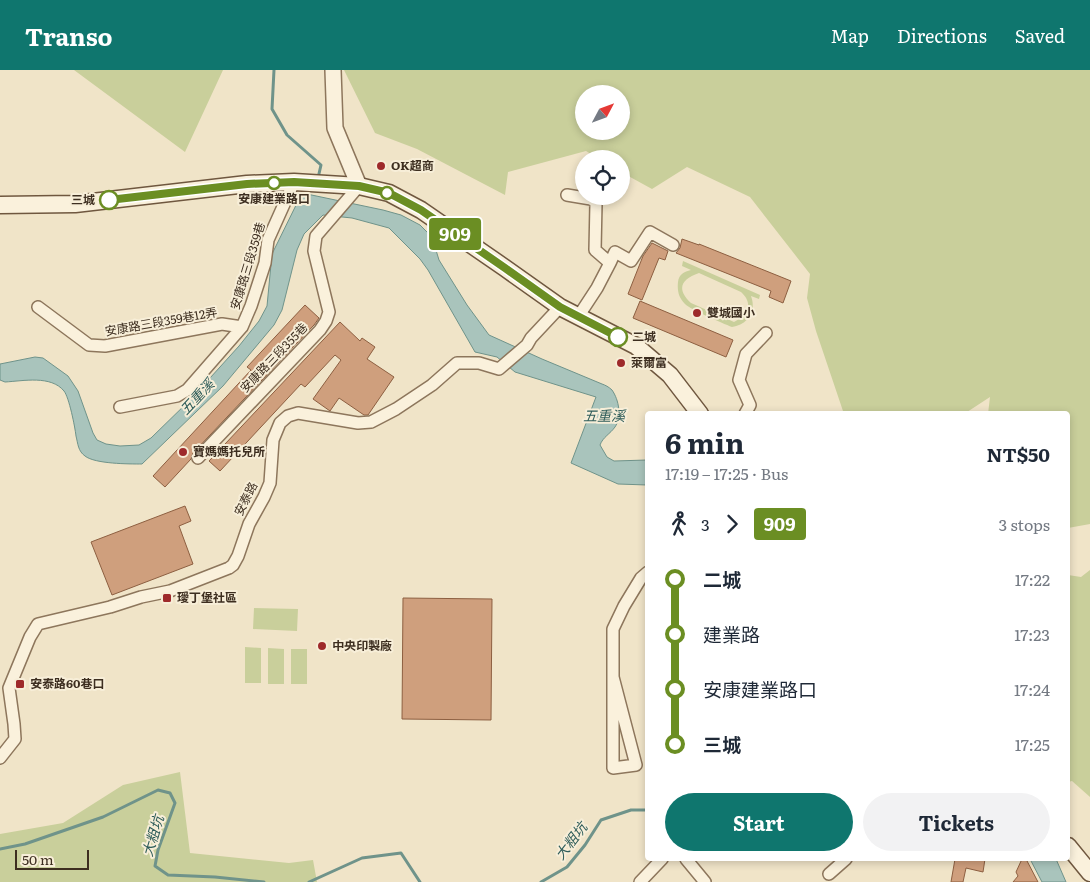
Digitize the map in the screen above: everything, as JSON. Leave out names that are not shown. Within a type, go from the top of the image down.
[{"type":"main road","points":[[0,205],[75,204],[247,184],[294,182],[359,186],[389,193],[421,210],[560,307],[636,346],[670,375],[698,411]]},
{"type":"main road","points":[[1070,848],[1090,872]]},
{"type":"street","points":[[333,70],[335,128],[359,186]]},
{"type":"street","name":"安康路三段359巷","points":[[120,407],[177,396],[187,390],[242,327],[251,306],[264,264],[268,240],[294,182]]},
{"type":"street","name":"安康路三段355巷","points":[[198,458],[320,330],[326,321],[329,312],[314,251],[316,236],[359,186]]},
{"type":"street","points":[[567,195],[591,199],[596,203],[595,250],[610,263]]},
{"type":"street","points":[[578,317],[597,288],[615,252],[631,262],[650,232],[673,245]]},
{"type":"street","name":"安康路三段359巷12弄","points":[[38,307],[89,345],[105,346],[222,324],[242,327]]},
{"type":"street","name":"安泰路","points":[[0,758],[15,740],[14,724],[5,690],[38,624],[110,607],[141,596],[170,591],[233,565],[249,524],[270,483],[273,440],[280,423],[288,416],[298,412],[358,423],[371,422],[396,409],[432,385],[457,363],[479,363],[499,369],[527,345],[531,338],[560,307]]},
{"type":"street","points":[[747,411],[750,405],[739,380],[741,371],[746,354],[766,332]]},
{"type":"street","points":[[613,677],[636,765],[613,768],[613,677],[613,629],[624,606],[645,575]]},
{"type":"street","points":[[640,882],[660,861]]},
{"type":"street","points":[[688,861],[705,882]]},
{"type":"street","points":[[829,874],[844,861]]},
{"type":"green space","points":[[74,70],[223,70],[185,152]]},
{"type":"green space","points":[[344,70],[1090,70],[1090,524],[1070,528],[1070,411],[988,411],[990,397],[969,411],[843,411],[807,298],[810,274],[750,197],[687,167],[652,189],[630,177],[630,150],[575,150],[575,154],[508,172],[505,195],[417,149],[375,133]]},
{"type":"green space","points":[[683,261],[760,295],[759,299],[751,296],[753,302],[752,312],[746,321],[732,327],[688,307],[680,297],[678,282],[682,274],[691,270],[682,266]],"holes":[[[699,273],[741,292],[745,296],[748,309],[743,316],[734,322],[691,303],[686,298],[682,289],[688,278]]]},
{"type":"green space","points":[[1090,570],[1090,797],[1072,781],[1070,782],[1070,575],[1081,577]]},
{"type":"green space","points":[[254,608],[298,609],[297,631],[253,629]]},
{"type":"green space","points":[[245,647],[261,648],[261,683],[245,683]]},
{"type":"green space","points":[[268,648],[284,649],[284,684],[268,684]]},
{"type":"green space","points":[[291,649],[307,649],[307,684],[291,684]]},
{"type":"green space","points":[[180,772],[190,853],[289,863],[313,860],[317,882],[0,882],[0,834],[63,823],[123,785]]},
{"type":"water","name":"五重溪","points":[[302,193],[383,210],[401,215],[420,225],[432,237],[439,260],[467,305],[489,335],[612,390],[618,403],[619,414],[615,427],[600,445],[607,457],[614,461],[645,460],[645,485],[618,484],[571,463],[596,397],[515,372],[497,357],[475,352],[420,259],[389,228],[352,218],[323,215],[304,234],[297,250],[282,310],[274,325],[223,386],[142,464],[96,461],[85,456],[78,445],[68,399],[64,391],[58,386],[36,380],[5,382],[0,380],[0,364],[35,357],[43,358],[68,376],[78,391],[97,440],[106,444],[120,446],[139,445],[151,438],[191,399],[259,321],[267,306],[272,254]]},
{"type":"water","points":[[1031,861],[1057,861],[1066,882],[1042,882]]},
{"type":"building","points":[[682,239],[791,281],[783,303],[769,297],[771,291],[676,253],[680,248]]},
{"type":"building","points":[[652,243],[668,251],[665,260],[659,258],[642,300],[628,294],[643,256]]},
{"type":"building","points":[[640,301],[733,340],[726,357],[633,318]]},
{"type":"building","points":[[305,305],[319,318],[314,325],[193,453],[191,459],[165,487],[153,476],[251,370],[247,367]]},
{"type":"building","points":[[340,322],[360,341],[362,338],[375,347],[367,359],[394,377],[368,415],[364,415],[339,398],[330,411],[313,399],[341,360],[335,355],[305,387],[301,384],[220,471],[209,461]]},
{"type":"building","points":[[185,506],[191,521],[179,526],[193,564],[112,595],[91,542]]},
{"type":"building","points":[[403,598],[492,599],[491,720],[402,719]]},
{"type":"building","points":[[955,861],[985,861],[983,872],[966,868],[963,882],[951,882]]},
{"type":"building","points":[[1021,861],[1027,861],[1038,882],[1013,882],[1018,876],[1016,872]]},
{"type":"waterway","points":[[274,70],[272,109],[287,135],[321,165],[318,178]]},
{"type":"waterway","name":"大粗坑","points":[[0,849],[25,844],[103,817],[158,790],[170,793],[175,803],[158,850],[155,866],[168,875],[264,882]]},
{"type":"waterway","name":"大粗坑","points":[[541,882],[567,867],[585,845],[601,820],[631,810],[645,810]]},
{"type":"waterway","name":"大粗坑","points":[[309,882],[362,858],[401,853],[420,882]]},
{"type":"bus line","name":"909","points":[[109,200],[247,184],[294,182],[359,186],[389,193],[421,210],[560,307],[618,337]]},
{"type":"place","name":"OK超商","points":[[381,166]]},
{"type":"place","name":"安康建業路口","points":[[274,183]]},
{"type":"place","name":"三城","points":[[109,200]]},
{"type":"place","name":"雙城國小","points":[[697,313]]},
{"type":"place","name":"二城","points":[[618,337]]},
{"type":"place","name":"萊爾富","points":[[621,363]]},
{"type":"place","name":"寶媽媽托兒所","points":[[183,452]]},
{"type":"place","name":"璦丁堡社區","points":[[167,598]]},
{"type":"place","name":"中央印製廠","points":[[322,646]]},
{"type":"place","name":"安泰路60巷口","points":[[20,684]]}]
